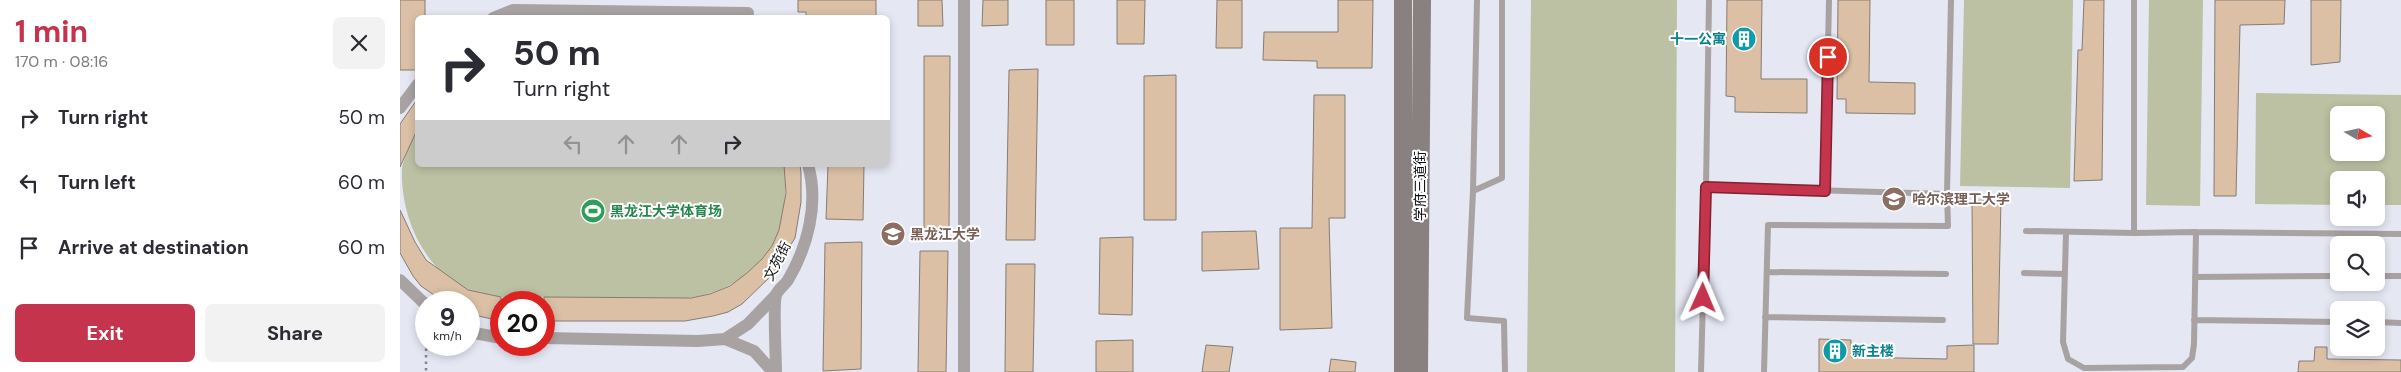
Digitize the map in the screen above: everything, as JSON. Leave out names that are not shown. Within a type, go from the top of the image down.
[{"type":"main road","name":"学府三道街","points":[[1403,0],[1403,372]]},
{"type":"main road","name":"学府三道街","points":[[1419,372],[1422,0]]},
{"type":"street","points":[[964,0],[964,372]]},
{"type":"street","points":[[500,15],[513,10],[748,10]]},
{"type":"street","points":[[400,108],[415,88]]},
{"type":"street","name":"文苑街","points":[[775,372],[776,295],[788,279],[808,231],[813,197],[808,167]]},
{"type":"street","points":[[400,280],[415,294]]},
{"type":"street","points":[[725,339],[748,324],[776,295]]},
{"type":"street","points":[[555,338],[698,341],[725,339],[754,351],[775,372]]},
{"type":"lane","points":[[1477,0],[1468,318],[1504,321],[1505,372]]},
{"type":"lane","points":[[1473,192],[1502,178],[1502,0]]},
{"type":"lane","points":[[1701,372],[1709,0]]},
{"type":"lane","points":[[1825,191],[1828,0]]},
{"type":"lane","points":[[1764,372],[1768,225],[1948,226],[1951,0]]},
{"type":"lane","points":[[2134,0],[2134,233]]},
{"type":"lane","points":[[1706,187],[1948,194]]},
{"type":"lane","points":[[2026,231],[2066,233],[2401,234]]},
{"type":"lane","points":[[2066,233],[2063,342],[2068,359],[2084,368],[2182,367],[2192,358],[2196,232]]},
{"type":"lane","points":[[1767,272],[1946,274]]},
{"type":"lane","points":[[2024,274],[2065,274]]},
{"type":"lane","points":[[2195,277],[2330,276]]},
{"type":"lane","points":[[2385,276],[2401,276]]},
{"type":"lane","points":[[1765,317],[1943,320]]},
{"type":"lane","points":[[2194,320],[2330,322]]},
{"type":"lane","points":[[2385,322],[2401,323]]},
{"type":"path","points":[[426,356],[426,372]]},
{"type":"green space","points":[[1531,0],[1677,0],[1675,372],[1527,372]]},
{"type":"green space","points":[[1964,0],[2073,0],[2070,188],[1960,186]]},
{"type":"green space","points":[[2149,0],[2203,0],[2200,206],[2146,205]]},
{"type":"green space","points":[[2256,93],[2401,95],[2401,205],[2385,205],[2385,171],[2330,171],[2330,205],[2255,204]]},
{"type":"green space","name":"黑龙江大学体育场","points":[[415,133],[415,167],[784,167],[785,198],[779,230],[773,245],[763,259],[739,280],[709,293],[677,299],[555,298],[555,291],[490,291],[490,295],[480,293],[480,291],[468,290],[452,281],[427,256],[410,223],[402,186],[402,168]]},
{"type":"building","points":[[400,0],[425,0],[425,15],[415,15],[415,70],[400,70]]},
{"type":"building","points":[[798,0],[876,0],[876,15],[806,15],[806,12],[798,12]]},
{"type":"building","points":[[918,0],[942,0],[943,26],[918,26]]},
{"type":"building","points":[[983,0],[1008,0],[1008,25],[982,26]]},
{"type":"building","points":[[1046,0],[1074,0],[1074,45],[1046,45]]},
{"type":"building","points":[[1117,0],[1145,0],[1144,44],[1117,44]]},
{"type":"building","points":[[1217,0],[1242,0],[1242,48],[1216,48]]},
{"type":"building","points":[[1338,0],[1373,0],[1372,68],[1317,68],[1317,61],[1263,60],[1264,32],[1338,32]]},
{"type":"building","name":"十一公寓","points":[[1727,0],[1762,0],[1761,79],[1807,79],[1807,113],[1735,112],[1735,97],[1726,96]]},
{"type":"building","points":[[1838,0],[1870,0],[1869,82],[1915,83],[1915,114],[1846,113],[1846,99],[1837,99]]},
{"type":"building","points":[[2084,0],[2104,0],[2102,180],[2074,181],[2078,50],[2082,50]]},
{"type":"building","points":[[2215,0],[2285,0],[2284,24],[2240,25],[2236,196],[2214,196]]},
{"type":"building","points":[[2311,0],[2341,0],[2340,62],[2311,65]]},
{"type":"building","points":[[924,56],[950,56],[949,231],[924,231]]},
{"type":"building","points":[[1038,69],[1035,240],[1006,240],[1009,70]]},
{"type":"building","points":[[1176,75],[1176,220],[1144,220],[1144,76]]},
{"type":"building","points":[[1314,95],[1345,95],[1345,218],[1329,218],[1332,328],[1280,330],[1280,228],[1312,228]]},
{"type":"building","points":[[415,102],[415,134],[400,167],[400,124]]},
{"type":"building","points":[[784,167],[800,167],[801,202],[795,238],[772,275],[742,304],[728,312],[685,321],[555,321],[555,297],[691,298],[710,294],[730,286],[762,259],[772,246],[779,230],[786,193]]},
{"type":"building","points":[[828,167],[864,167],[863,220],[826,219]]},
{"type":"building","points":[[2001,198],[1998,344],[1973,344],[1972,201]]},
{"type":"building","points":[[400,210],[426,260],[468,290],[473,291],[428,291],[413,276],[400,253]]},
{"type":"building","points":[[1256,231],[1259,269],[1202,271],[1202,232]]},
{"type":"building","points":[[1133,237],[1132,315],[1099,314],[1100,238]]},
{"type":"building","points":[[862,242],[861,369],[823,371],[825,243]]},
{"type":"building","points":[[920,251],[948,251],[946,372],[918,372]]},
{"type":"building","points":[[1006,264],[1035,264],[1033,372],[1005,372]]},
{"type":"building","points":[[480,293],[490,295],[490,319],[480,316]]},
{"type":"building","name":"新主楼","points":[[1819,339],[1851,340],[1851,357],[1947,359],[1947,346],[1974,345],[1974,372],[1819,372]]},
{"type":"building","points":[[1133,340],[1133,372],[1096,372],[1096,341]]},
{"type":"building","points":[[1206,345],[1233,347],[1229,372],[1202,372]]},
{"type":"building","points":[[2315,347],[2327,347],[2327,359],[2401,360],[2401,372],[2298,372],[2299,361],[2314,361]]},
{"type":"building","points":[[1331,359],[1356,362],[1355,372],[1329,372]]},
{"type":"place","name":"十一公寓","points":[[1744,39]]},
{"type":"place","name":"哈尔滨理工大学","points":[[1894,199]]},
{"type":"place","name":"黑龙江大学体育场","points":[[593,211]]},
{"type":"place","name":"黑龙江大学","points":[[893,234]]},
{"type":"place","name":"新主楼","points":[[1835,351]]},
{"type":"route","points":[[1703,298],[1706,187],[1825,191],[1828,57]]}]
